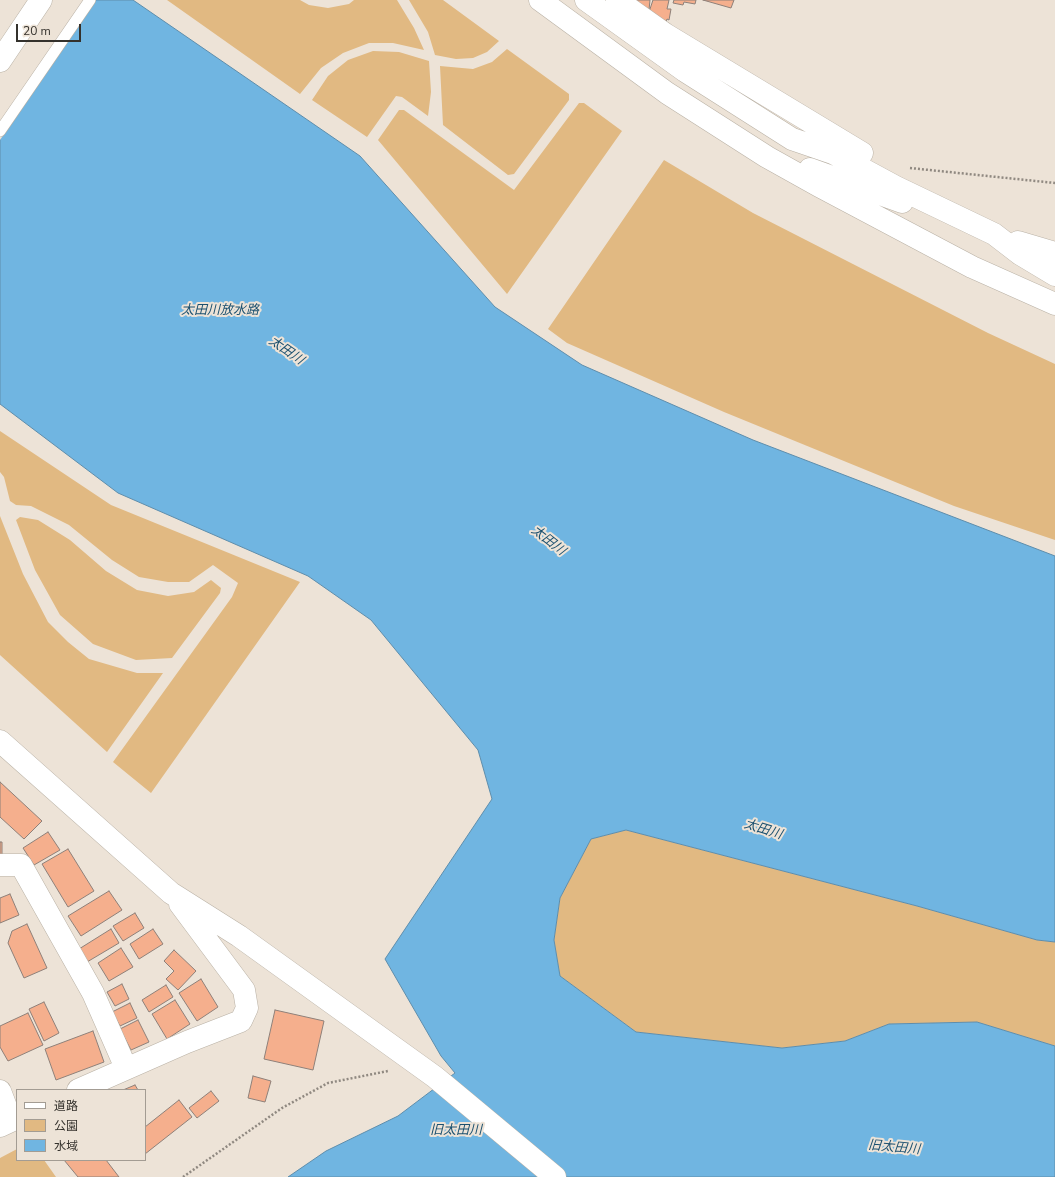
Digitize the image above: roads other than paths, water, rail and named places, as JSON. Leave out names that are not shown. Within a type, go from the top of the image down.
[{"type":"main road","points":[[0,61],[41,0]]},
{"type":"main road","points":[[540,0],[667,93],[767,157],[972,266],[1055,304]]},
{"type":"main road","points":[[586,0],[685,71],[792,139],[833,153],[896,187],[994,234],[1020,254],[1055,275]]},
{"type":"main road","points":[[617,0],[665,34],[756,90],[845,143],[899,168]]},
{"type":"main road","points":[[685,71],[756,90],[792,139]]},
{"type":"main road","points":[[767,157],[812,170],[1032,248],[1055,253]]},
{"type":"main road","points":[[0,741],[171,893],[239,936],[435,1077],[555,1177]]},
{"type":"main road","points":[[0,865],[21,865],[93,993],[126,1068]]},
{"type":"main road","points":[[80,1089],[126,1068],[241,1021],[247,1008],[244,990],[171,893]]},
{"type":"main road","points":[[0,1091],[9,1122]]},
{"type":"lane","points":[[0,131],[90,0]]},
{"type":"water","points":[[0,0],[133,0],[360,156],[495,307],[582,365],[753,440],[1055,556],[1055,942],[1037,940],[917,906],[626,830],[591,839],[560,898],[554,940],[560,976],[636,1032],[782,1048],[845,1041],[889,1024],[977,1022],[1055,1046],[1055,1177],[288,1177],[326,1151],[398,1116],[455,1073],[441,1056],[385,959],[492,799],[478,750],[371,620],[308,576],[118,493],[0,404]]},
{"type":"water label","name":"太田川放水路","points":[[220,311]]},
{"type":"water label","name":"太田川","points":[[286,351]]},
{"type":"water label","name":"太田川","points":[[548,541]]},
{"type":"water label","name":"太田川","points":[[763,830]]},
{"type":"water label","name":"旧太田川","points":[[456,1131]]},
{"type":"water label","name":"旧太田川","points":[[894,1148]]}]
